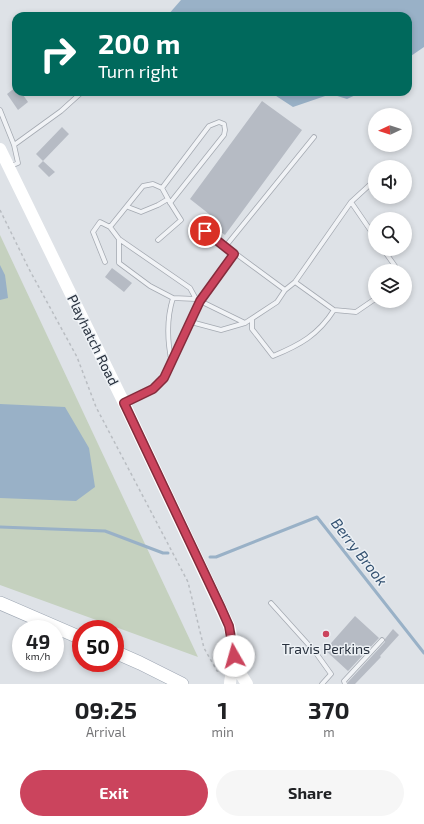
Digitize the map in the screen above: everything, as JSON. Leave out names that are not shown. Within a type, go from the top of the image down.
[{"type":"main road","name":"Playhatch Road","points":[[0,149],[124,403],[229,626],[234,648],[232,674],[247,684]]},
{"type":"main road","points":[[0,603],[72,634]]},
{"type":"main road","points":[[124,656],[182,684]]},
{"type":"lane","points":[[14,145],[61,111],[78,96]]},
{"type":"lane","points":[[0,110],[14,145],[18,163],[8,167]]},
{"type":"lane","points":[[128,207],[141,212],[169,201],[224,135],[224,124],[219,122],[209,126],[162,188]]},
{"type":"lane","points":[[225,247],[314,137]]},
{"type":"lane","points":[[110,227],[128,207],[143,186],[153,184],[162,188],[181,220],[158,240]]},
{"type":"lane","points":[[191,322],[222,330],[245,324],[277,302],[285,290],[295,282],[351,202],[368,186]]},
{"type":"lane","points":[[351,202],[368,227]]},
{"type":"lane","points":[[105,262],[93,232],[100,222],[110,227],[119,239],[190,288],[196,299]]},
{"type":"lane","points":[[205,231],[234,254],[285,290]]},
{"type":"lane","points":[[119,239],[119,263],[150,286],[173,298],[196,299],[245,324]]},
{"type":"lane","points":[[124,403],[153,389],[164,378],[172,364],[200,301],[234,254]]},
{"type":"lane","points":[[295,282],[334,310],[356,312],[368,304]]},
{"type":"lane","points":[[172,364],[169,349],[168,314],[173,298]]},
{"type":"lane","points":[[252,320],[252,329],[273,356],[297,346],[324,325],[334,310]]},
{"type":"lane","points":[[271,603],[316,653],[331,674],[322,684]]},
{"type":"lane","points":[[345,684],[344,681],[382,640]]},
{"type":"path","points":[[0,210],[29,269],[77,357],[96,407],[188,582],[204,648],[217,671],[232,674]]},
{"type":"green space","points":[[0,235],[198,657],[124,630],[124,620],[96,620],[0,585]]},
{"type":"water","points":[[181,0],[424,0],[424,47],[412,55],[412,12],[170,12]]},
{"type":"water","points":[[276,96],[325,96],[293,107]]},
{"type":"water","points":[[337,96],[353,96],[347,99]]},
{"type":"water","points":[[0,265],[5,275],[8,298],[0,300]]},
{"type":"water","points":[[0,404],[65,407],[89,448],[95,487],[76,501],[0,498]]},
{"type":"building","points":[[12,90],[12,96],[24,96],[28,102],[18,110],[7,94]]},
{"type":"building","points":[[262,101],[302,130],[225,235],[204,220],[209,214],[190,199]]},
{"type":"building","points":[[62,127],[69,134],[43,161],[36,154]]},
{"type":"building","points":[[43,161],[55,172],[49,177],[38,166]]},
{"type":"building","points":[[112,268],[132,283],[124,292],[105,277]]},
{"type":"building","points":[[355,616],[379,638],[348,671],[325,650]]},
{"type":"building","points":[[393,629],[399,635],[380,656],[381,657],[355,684],[348,684],[348,682],[385,642],[385,639]]},
{"type":"waterway","name":"Berry Brook","points":[[210,557],[216,557],[317,517],[424,653]]},
{"type":"waterway","name":"Berry Brook","points":[[0,527],[105,531],[163,553],[168,553]]},
{"type":"place","name":"Travis Perkins","points":[[326,634]]},
{"type":"route","points":[[205,231],[234,254],[200,301],[172,364],[164,378],[153,389],[124,403],[229,626],[234,648],[234,656]]}]
